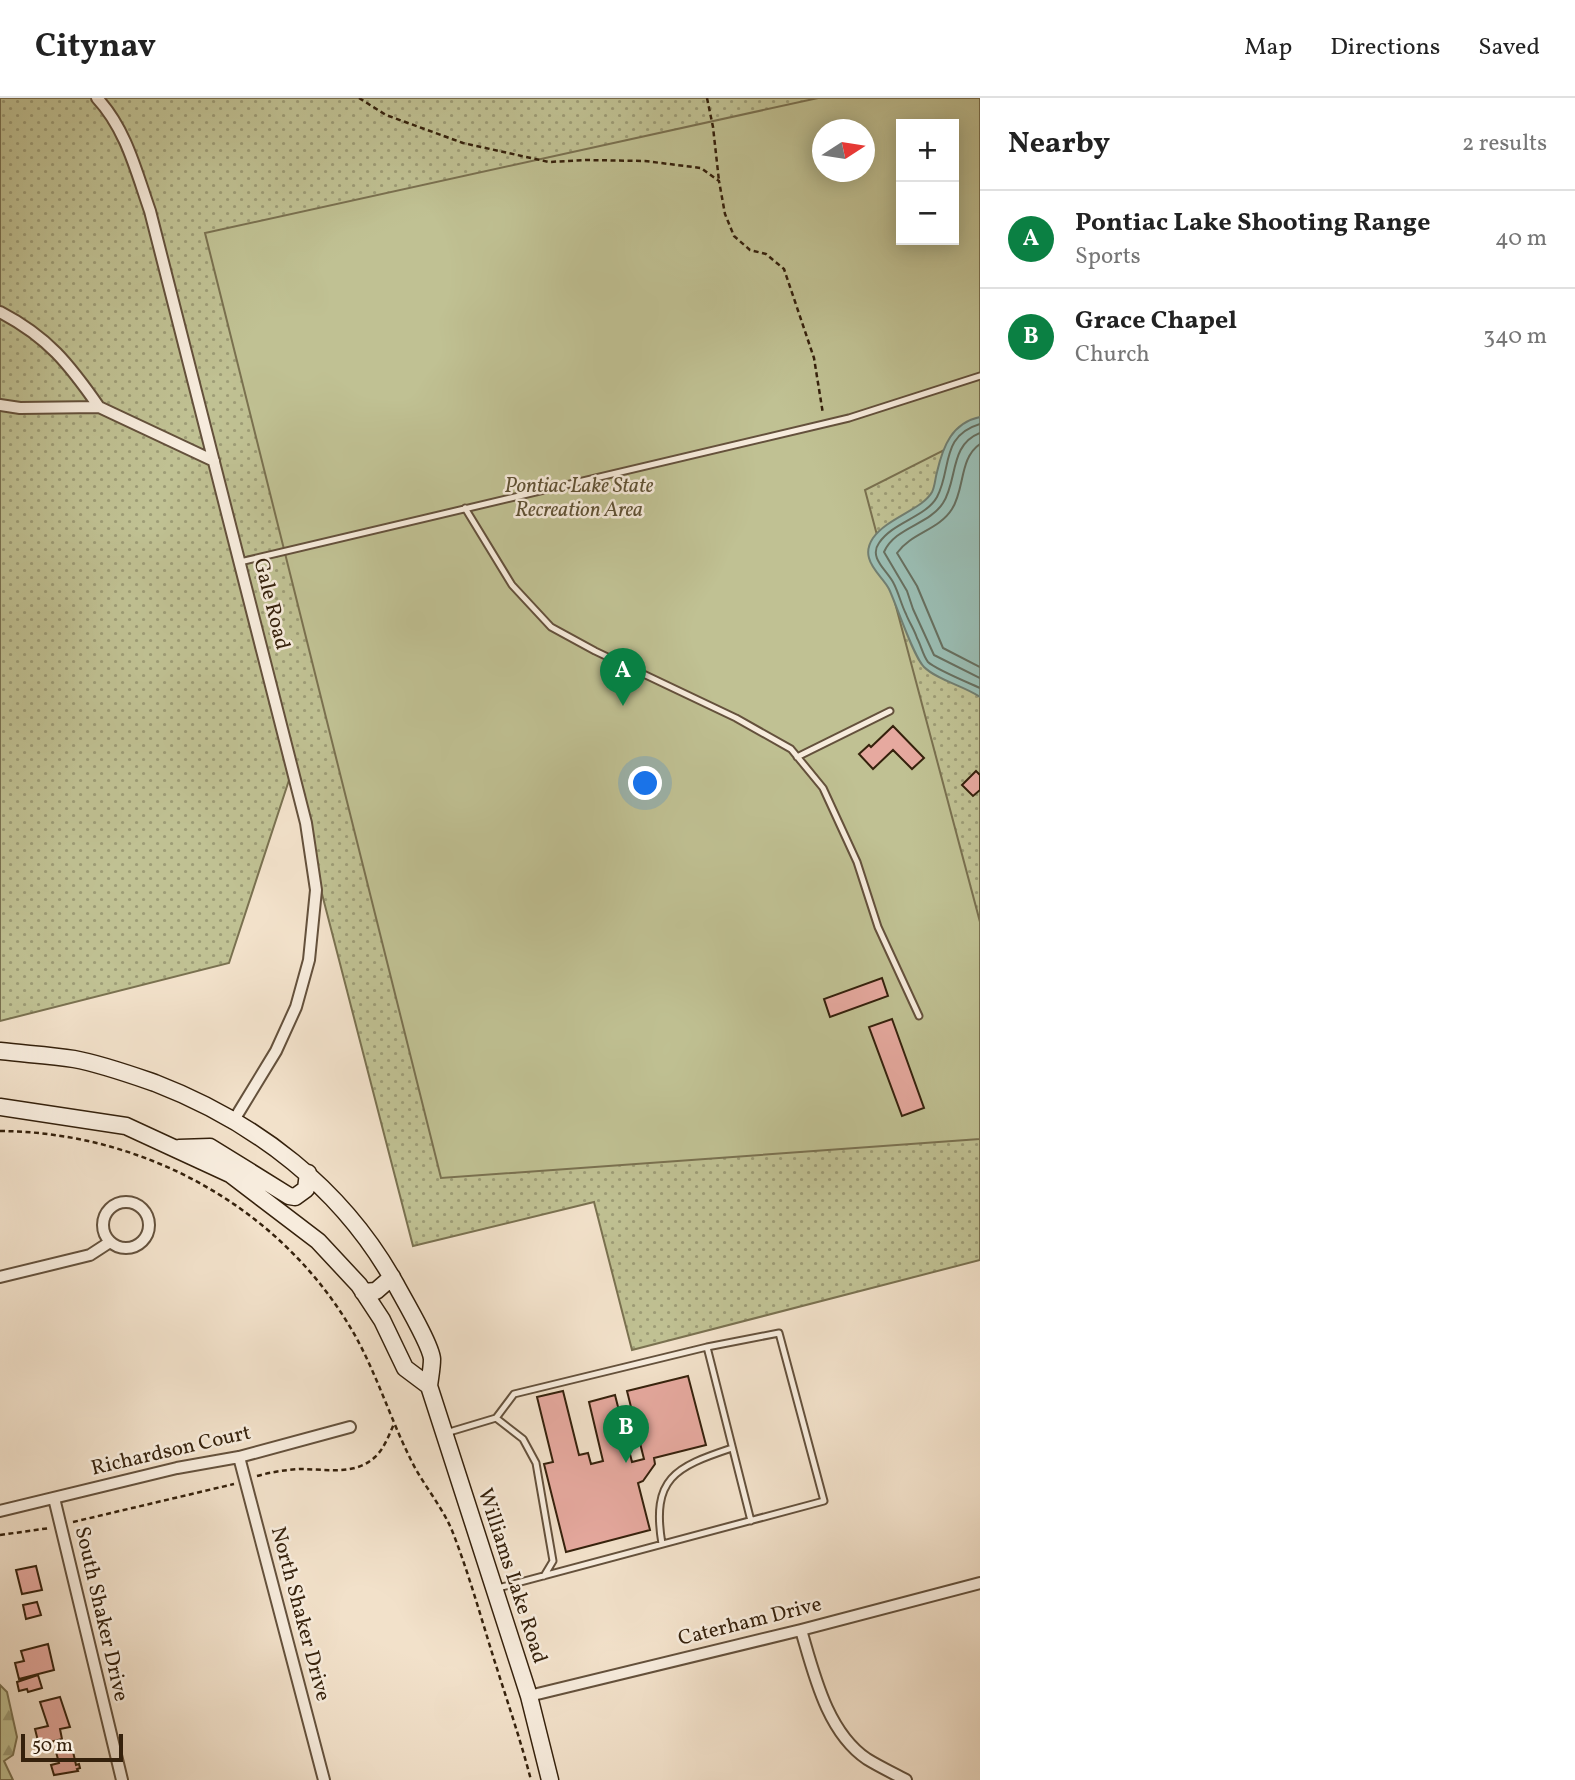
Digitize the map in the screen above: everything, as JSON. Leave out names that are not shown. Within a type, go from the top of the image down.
[{"type":"main road","name":"Williams Lake Road","points":[[0,1051],[76,1059],[132,1074],[187,1095],[274,1145],[308,1173],[362,1233],[391,1277],[432,1357],[429,1386],[529,1696],[550,1780]]},
{"type":"main road","points":[[0,1107],[126,1126],[230,1174],[318,1241],[363,1292],[382,1320],[405,1368],[429,1386]]},
{"type":"main road","points":[[173,1148],[210,1147],[289,1196],[295,1197],[306,1189],[308,1173]]},
{"type":"main road","points":[[363,1292],[376,1291],[391,1277]]},
{"type":"street","name":"Gale Road","points":[[97,98],[111,114],[127,145],[150,211],[306,823],[316,890],[309,960],[296,1007],[276,1051],[234,1120]]},
{"type":"street","points":[[0,312],[18,322],[69,364],[99,407]]},
{"type":"street","points":[[0,405],[20,408],[99,407],[214,461]]},
{"type":"street","points":[[123,1201],[138,1205],[144,1210],[149,1225],[144,1240],[138,1245],[124,1248],[110,1242],[105,1236],[102,1221],[109,1208],[123,1201]]},
{"type":"street","points":[[0,1277],[90,1255],[110,1242]]},
{"type":"street","name":"Richardson Court","points":[[0,1511],[177,1468],[239,1457],[350,1427]]},
{"type":"street","name":"North Shaker Drive","points":[[239,1457],[324,1780]]},
{"type":"street","name":"South Shaker Drive","points":[[54,1498],[122,1780]]},
{"type":"street","name":"Caterham Drive","points":[[529,1696],[980,1583]]},
{"type":"street","points":[[801,1630],[830,1713],[843,1735],[865,1758],[906,1780]]},
{"type":"lane","points":[[240,562],[849,418],[980,376]]},
{"type":"lane","points":[[465,509],[512,585],[551,627],[595,651],[736,718],[790,749],[822,788],[858,862],[878,927],[919,1016]]},
{"type":"lane","points":[[797,757],[890,711]]},
{"type":"lane","points":[[444,1433],[496,1418],[514,1394],[707,1347],[779,1333],[824,1501],[495,1589]]},
{"type":"lane","points":[[707,1347],[751,1521]]},
{"type":"lane","points":[[496,1418],[523,1438],[536,1463],[554,1560],[544,1576]]},
{"type":"lane","points":[[662,1544],[658,1519],[660,1495],[671,1478],[695,1460],[732,1448]]},
{"type":"path","points":[[359,98],[386,115],[463,143],[549,162],[645,161],[701,168],[719,181]]},
{"type":"path","points":[[707,98],[725,214],[734,236],[750,250],[766,254],[784,269],[814,358],[825,424]]},
{"type":"path","points":[[0,1131],[62,1135],[118,1147],[173,1168],[225,1196],[273,1235],[314,1277],[356,1338],[421,1480],[453,1532],[531,1780]]},
{"type":"path","points":[[0,1535],[61,1526],[287,1470],[341,1471],[373,1460],[394,1424]]},
{"type":"green space","name":"Pontiac Lake State Recreation Area","points":[[0,98],[980,98],[980,1260],[632,1350],[594,1202],[413,1246],[291,774],[229,963],[0,1021]]},
{"type":"green space","name":"Pontiac Lake State Recreation Area","points":[[818,98],[980,98],[980,432],[865,490],[980,922],[980,1139],[441,1178],[205,233]]},
{"type":"green space","points":[[0,1685],[7,1692],[17,1737],[13,1755],[4,1761],[13,1780],[0,1780]]},
{"type":"water","points":[[980,417],[980,697],[936,676],[924,667],[910,642],[889,589],[873,566],[868,553],[872,540],[879,531],[927,498],[933,490],[939,462],[950,437],[962,424]]},
{"type":"building","points":[[893,726],[924,758],[912,769],[893,750],[873,769],[859,754],[869,745],[871,747]]},
{"type":"building","points":[[976,771],[980,775],[980,790],[973,796],[962,785]]},
{"type":"building","points":[[882,978],[888,996],[830,1017],[824,999]]},
{"type":"building","points":[[892,1019],[924,1108],[902,1116],[869,1027]]},
{"type":"building","points":[[688,1376],[706,1445],[654,1458],[655,1464],[643,1481],[638,1483],[650,1530],[566,1552],[544,1464],[553,1462],[537,1397],[563,1391],[579,1455],[588,1453],[591,1464],[603,1461],[589,1402],[615,1395],[632,1462],[644,1459],[627,1391]]},
{"type":"building","points":[[36,1566],[42,1590],[22,1594],[16,1570]]},
{"type":"building","points":[[37,1602],[41,1615],[26,1619],[23,1605]]},
{"type":"building","points":[[48,1644],[54,1670],[19,1679],[15,1663],[24,1661],[21,1651]]},
{"type":"building","points":[[38,1675],[42,1688],[28,1692],[27,1689],[19,1691],[17,1682]]},
{"type":"building","points":[[60,1697],[70,1727],[60,1729],[62,1739],[39,1745],[35,1729],[48,1726],[40,1702]]},
{"type":"building","points":[[72,1747],[76,1765],[79,1764],[80,1768],[78,1771],[54,1775],[51,1765],[59,1763],[56,1752]]},
{"type":"place","name":"Pontiac Lake Shooting Range","points":[[623,706]]},
{"type":"place","name":"Grace Chapel","points":[[626,1463]]}]
